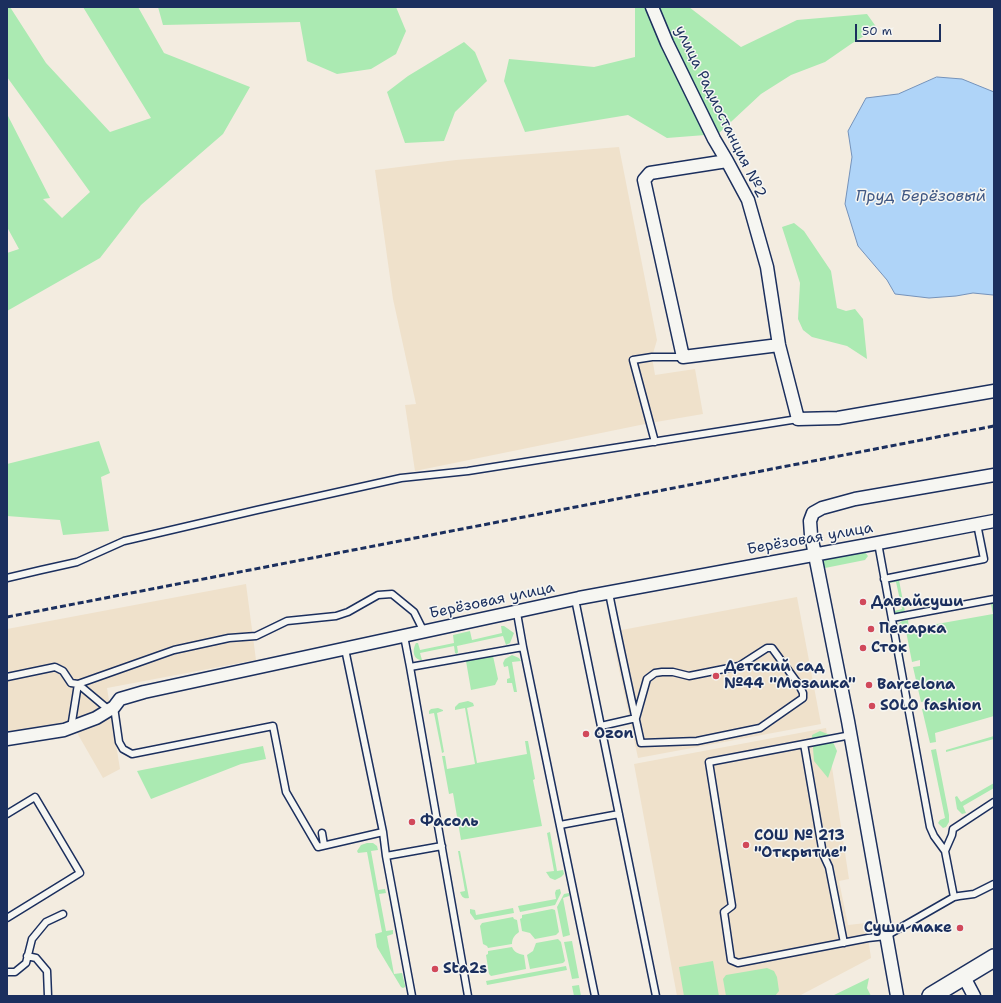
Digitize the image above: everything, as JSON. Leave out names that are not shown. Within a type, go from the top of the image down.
[{"type":"street","name":"улица Радиостанция №2","points":[[652,7],[667,44],[714,140],[748,200],[767,267],[779,345],[798,419]]},
{"type":"street","points":[[727,161],[650,173],[644,180],[683,358],[779,345]]},
{"type":"street","points":[[798,419],[838,418],[994,391]]},
{"type":"street","points":[[897,996],[851,735],[811,534],[810,521],[813,513],[822,508],[855,500],[994,475]]},
{"type":"street","name":"Берёзовая улица","points":[[7,739],[71,728],[96,718],[112,709],[120,699],[144,692],[517,613],[576,599],[994,521]]},
{"type":"street","points":[[931,996],[994,958]]},
{"type":"street","points":[[964,977],[974,996]]},
{"type":"lane","points":[[655,442],[633,360],[652,357],[683,358]]},
{"type":"lane","points":[[7,578],[77,562],[124,541],[401,478],[468,471],[798,419]]},
{"type":"lane","points":[[884,579],[984,559],[977,524]]},
{"type":"lane","points":[[878,543],[930,827],[934,836],[945,851],[954,898]]},
{"type":"lane","points":[[609,593],[641,743],[697,740],[760,728],[803,698],[803,692],[772,648],[767,648],[739,666],[689,676],[673,672],[655,673],[647,679],[636,718]]},
{"type":"lane","points":[[7,677],[55,667],[63,671],[71,683],[78,684],[174,650],[229,638],[256,636],[287,621],[336,616],[348,612],[378,595],[392,594],[414,612],[424,632]]},
{"type":"lane","points":[[576,599],[656,996]]},
{"type":"lane","points":[[892,618],[994,599]]},
{"type":"lane","points":[[517,613],[595,996]]},
{"type":"lane","points":[[404,636],[468,996]]},
{"type":"lane","points":[[410,667],[524,646]]},
{"type":"lane","points":[[346,649],[383,832],[386,856],[412,996]]},
{"type":"lane","points":[[78,684],[112,709],[119,742],[123,749],[132,754],[273,726],[286,792],[318,847],[383,832]]},
{"type":"lane","points":[[71,728],[78,684]]},
{"type":"lane","points":[[601,726],[636,718]]},
{"type":"lane","points":[[851,735],[709,762],[732,906],[724,912],[731,960],[738,963],[886,936],[954,898],[974,894],[994,884]]},
{"type":"lane","points":[[804,744],[823,854],[829,867],[844,943]]},
{"type":"lane","points":[[7,814],[34,797],[80,873],[7,918]]},
{"type":"lane","points":[[945,851],[953,829],[994,802]]},
{"type":"lane","points":[[560,825],[619,814]]},
{"type":"lane","points":[[322,833],[324,845]]},
{"type":"lane","points":[[386,856],[442,846]]},
{"type":"lane","points":[[7,972],[15,972],[26,963],[32,939],[46,922],[62,914]]},
{"type":"lane","points":[[28,956],[36,958],[47,971],[48,996]]},
{"type":"shaded area","points":[[619,147],[657,340],[652,357],[655,375],[695,369],[703,414],[650,423],[415,471],[405,405],[416,404],[393,299],[375,170],[456,160]]},
{"type":"shaded area","points":[[246,584],[256,660],[107,688],[120,769],[103,778],[72,724],[7,735],[7,629]]},
{"type":"shaded area","name":"Детский сад №44 \"Мозаика\"","points":[[797,597],[821,724],[638,758],[611,632]]},
{"type":"shaded area","name":"СОШ № 213 \"Открытие\"","points":[[826,728],[849,879],[839,881],[848,925],[866,923],[871,958],[799,996],[677,996],[634,764]]},
{"type":"green space","points":[[7,7],[10,7],[46,63],[110,132],[151,118],[83,7],[138,7],[164,53],[250,87],[223,134],[141,205],[100,258],[7,311],[7,253],[19,249],[7,227],[7,114],[50,198],[43,199],[62,218],[90,192],[7,77]]},
{"type":"green space","points":[[158,7],[396,7],[406,31],[396,54],[371,69],[337,74],[307,61],[300,22],[163,25]]},
{"type":"green space","points":[[635,7],[689,7],[741,47],[797,20],[867,14],[877,28],[825,62],[791,75],[761,94],[718,134],[667,138],[628,115],[525,132],[504,81],[509,59],[594,67],[635,57]]},
{"type":"green space","points":[[464,42],[475,52],[487,81],[455,112],[444,141],[405,143],[387,92],[408,76]]},
{"type":"green space","points":[[794,223],[804,231],[831,271],[837,308],[846,311],[855,309],[863,319],[867,359],[847,346],[812,337],[803,330],[798,319],[800,283],[782,227]]},
{"type":"green space","points":[[99,441],[110,473],[101,477],[109,531],[63,535],[60,520],[7,516],[7,464]]},
{"type":"green space","points":[[864,551],[868,556],[865,560],[820,569],[824,555]]},
{"type":"green space","points":[[897,578],[899,580],[905,612],[899,615],[895,614],[894,611],[902,609],[896,582],[889,583],[888,579]]},
{"type":"green space","points":[[994,603],[994,716],[935,733],[936,742],[930,743],[922,709],[928,707],[927,701],[921,702],[913,667],[920,666],[920,660],[912,662],[905,626],[898,627],[898,624],[902,621],[908,620],[909,629],[993,614],[991,604]]},
{"type":"green space","points":[[501,626],[504,626],[514,633],[510,643],[506,645],[503,636],[457,646],[457,654],[455,653],[454,646],[420,653],[422,660],[419,660],[414,654],[416,643],[418,643],[420,650],[454,643],[453,635],[470,631],[472,640],[502,633]]},
{"type":"green space","points":[[512,655],[519,658],[521,661],[512,662],[517,692],[514,692],[512,683],[507,683],[507,679],[510,678],[508,666],[504,667],[503,663],[505,659]]},
{"type":"green space","points":[[493,656],[498,679],[495,685],[471,690],[466,661]]},
{"type":"green space","points":[[468,701],[473,703],[474,706],[467,708],[477,763],[527,754],[525,741],[528,741],[535,779],[533,780],[542,826],[461,840],[453,793],[449,794],[442,756],[445,756],[447,769],[475,764],[465,708],[455,710],[455,707],[459,703]]},
{"type":"green space","points":[[438,708],[443,710],[437,713],[444,752],[442,753],[434,713],[429,714],[431,709]]},
{"type":"green space","points":[[820,731],[830,735],[837,751],[828,778],[814,761],[812,735]]},
{"type":"green space","points":[[994,736],[994,739],[946,752],[946,750]]},
{"type":"green space","points":[[263,746],[266,759],[241,764],[151,799],[137,771]]},
{"type":"green space","points":[[936,749],[949,815],[949,822],[946,827],[943,828],[938,823],[940,820],[945,818],[931,750]]},
{"type":"green space","points":[[994,783],[994,788],[963,806],[966,813],[962,814],[957,809],[955,797],[957,796],[961,802]]},
{"type":"green space","points":[[550,832],[557,871],[563,870],[564,874],[555,880],[550,878],[546,872],[554,871],[547,833]]},
{"type":"green space","points":[[373,843],[377,846],[378,850],[371,851],[378,890],[385,889],[386,893],[379,894],[386,931],[393,930],[393,934],[387,936],[394,974],[402,973],[405,985],[403,988],[401,987],[377,947],[375,934],[382,932],[367,852],[358,853],[357,851],[361,845]]},
{"type":"green space","points":[[458,851],[460,851],[469,898],[463,897],[460,892],[465,891]]},
{"type":"green space","points":[[560,889],[561,893],[555,905],[520,912],[518,906],[556,899],[556,890]]},
{"type":"green space","points":[[569,893],[569,896],[563,898],[570,935],[563,937],[557,907],[564,894]]},
{"type":"green space","points":[[513,908],[514,913],[475,920],[470,913],[470,909],[475,910],[476,915]]},
{"type":"green space","points":[[552,909],[555,910],[559,932],[556,935],[535,939],[530,933],[522,931],[520,919],[522,918],[522,915]]},
{"type":"green space","points":[[513,917],[517,920],[519,932],[514,937],[512,944],[488,948],[483,944],[480,926],[482,923]]},
{"type":"green space","points":[[558,939],[561,942],[565,961],[563,963],[530,969],[527,955],[533,951],[536,943]]},
{"type":"green space","points":[[572,941],[579,978],[572,979],[564,942]]},
{"type":"green space","points":[[512,947],[516,952],[524,955],[526,969],[491,976],[489,974],[486,955],[488,954],[488,951]]},
{"type":"green space","points":[[713,961],[719,996],[684,996],[679,967]]},
{"type":"green space","points":[[566,966],[567,970],[487,985],[486,981]]},
{"type":"green space","points":[[767,968],[774,971],[777,977],[779,991],[775,996],[726,996],[723,979],[726,975]]},
{"type":"green space","points":[[869,978],[867,988],[871,996],[832,996]]},
{"type":"green space","points":[[579,985],[581,996],[574,996],[572,986]]},
{"type":"water","name":"Пруд Берёзовый","points":[[937,77],[962,79],[994,92],[993,295],[973,293],[929,298],[895,294],[887,280],[858,246],[845,204],[852,157],[848,131],[866,98],[898,94]]},
{"type":"railway","points":[[7,617],[994,426]]},
{"type":"place","name":"Давайсуши","points":[[863,602]]},
{"type":"place","name":"Пекарка","points":[[871,629]]},
{"type":"place","name":"Сток","points":[[863,648]]},
{"type":"place","name":"Детский сад №44 \"Мозаика\"","points":[[716,676]]},
{"type":"place","name":"Barcelona","points":[[869,685]]},
{"type":"place","name":"SOLO fashion","points":[[872,706]]},
{"type":"place","name":"Ozon","points":[[586,734]]},
{"type":"place","name":"Фасоль","points":[[412,822]]},
{"type":"place","name":"СОШ № 213 \"Открытие\"","points":[[746,845]]},
{"type":"place","name":"Суши маке","points":[[960,928]]},
{"type":"place","name":"Sta2s","points":[[435,969]]}]
